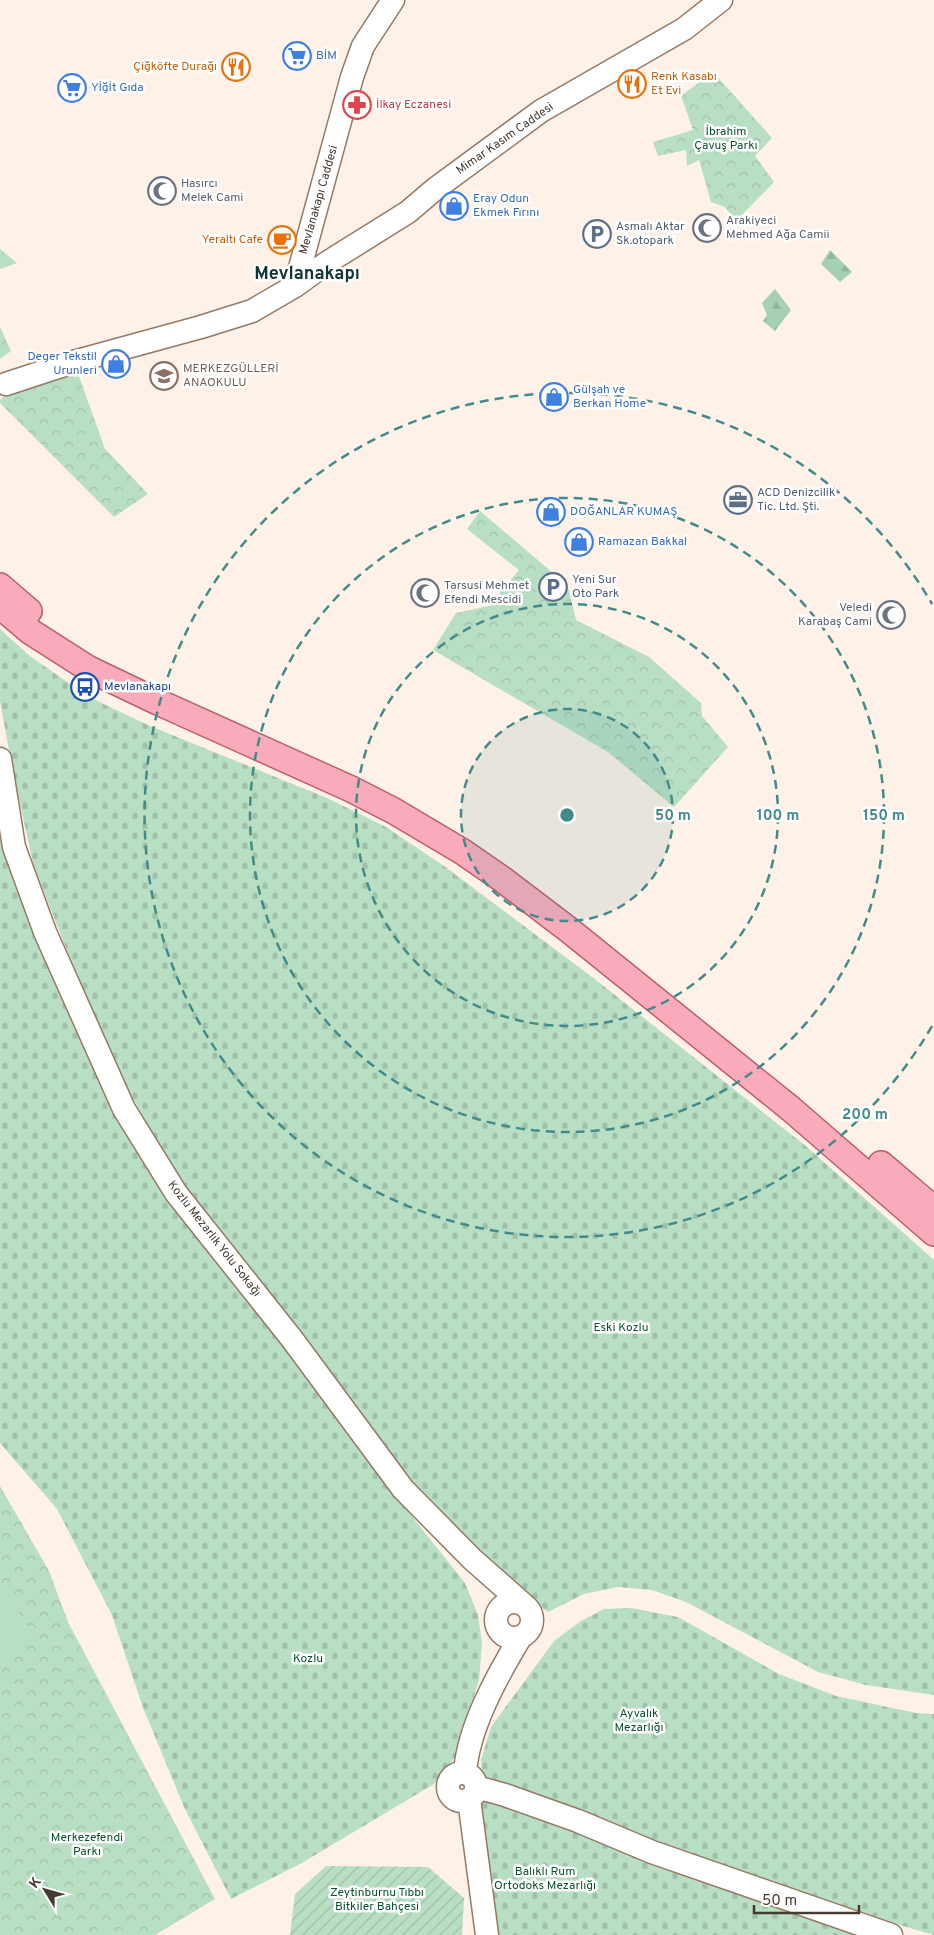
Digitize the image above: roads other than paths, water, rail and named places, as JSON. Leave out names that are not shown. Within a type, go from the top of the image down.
[{"type":"main road","points":[[0,586],[68,642],[98,659],[325,760],[391,792],[423,808],[499,856],[548,892],[786,1083],[934,1209]]},
{"type":"main road","points":[[0,606],[31,632],[89,669],[351,789],[394,811],[471,857],[569,930],[791,1109],[934,1233]]},
{"type":"street","name":"Mevlanakapı Caddesi","points":[[295,286],[352,77],[363,46],[394,0]]},
{"type":"street","name":"Mimar Kasım Caddesi","points":[[295,286],[408,212],[435,189],[541,111],[684,29],[721,0]]},
{"type":"street","points":[[6,384],[73,362],[252,311],[295,286]]},
{"type":"street","name":"Kozlu Mezarlık Yolu Sokağı","points":[[0,759],[14,847],[45,932],[124,1109],[176,1193],[292,1338],[403,1489],[472,1559]]},
{"type":"street","points":[[472,1559],[530,1611],[532,1621],[528,1631],[520,1638],[495,1680],[466,1758],[487,1935]]},
{"type":"street","points":[[472,1559],[486,1586],[499,1632],[508,1638],[520,1638]]},
{"type":"street","points":[[495,1680],[497,1620],[505,1604],[511,1602],[523,1604]]},
{"type":"street","points":[[470,1786],[505,1794],[578,1821],[652,1852],[891,1935]]},
{"type":"place","name":"BİM","points":[[297,56]]},
{"type":"place","name":"Çiğköfte Durağı","points":[[236,67]]},
{"type":"place","name":"Renk Kasabı Et Evi","points":[[632,84]]},
{"type":"place","name":"Yİğİt Gıda","points":[[72,88]]},
{"type":"place","name":"İlkay Eczanesi","points":[[357,105]]},
{"type":"place","name":"Hasırcı Melek Cami","points":[[162,191]]},
{"type":"place","name":"Eray Odun Ekmek Fırını","points":[[454,206]]},
{"type":"place","name":"Arakiyeci Mehmed Ağa Camii","points":[[707,228]]},
{"type":"place","name":"Asmalı Aktar Sk.otopark","points":[[597,234]]},
{"type":"place","name":"Yeraltı Cafe","points":[[282,240]]},
{"type":"place","name":"Deger Tekstil Urunleri","points":[[116,364]]},
{"type":"place","name":"MERKEZGÜLLERİ ANAOKULU","points":[[164,376]]},
{"type":"place","name":"Gülşah ve Berkan Home","points":[[554,397]]},
{"type":"place","name":"ACD Denizcilik Tic. Ltd. Şti.","points":[[738,500]]},
{"type":"place","name":"DOĞANLAR KUMAŞ","points":[[551,512]]},
{"type":"place","name":"Ramazan Bakkal","points":[[579,542]]},
{"type":"place","name":"Yeni Sur Oto Park","points":[[553,587]]},
{"type":"place","name":"Tarsusi Mehmet Efendi Mescidi","points":[[425,593]]},
{"type":"place","name":"Veledi Karabaş Cami","points":[[891,615]]},
{"type":"place","name":"Mevlanakapı","points":[[85,687]]},
{"type":"district","name":"Mevlanakapı","points":[[307,274]]},
{"type":"park label","name":"İbrahim Çavuş Parkı","points":[[726,139]]},
{"type":"park label","name":"Eski Kozlu","points":[[621,1328]]},
{"type":"park label","name":"Kozlu","points":[[308,1659]]},
{"type":"park label","name":"Ayvalık Mezarlığı","points":[[639,1721]]},
{"type":"park label","name":"Merkezefendi Parkı","points":[[87,1845]]},
{"type":"park label","name":"Balıklı Rum Ortodoks Mezarlığı","points":[[545,1879]]},
{"type":"park label","name":"Zeytinburnu Tıbbı Bitkiler Bahçesi","points":[[377,1900]]}]
